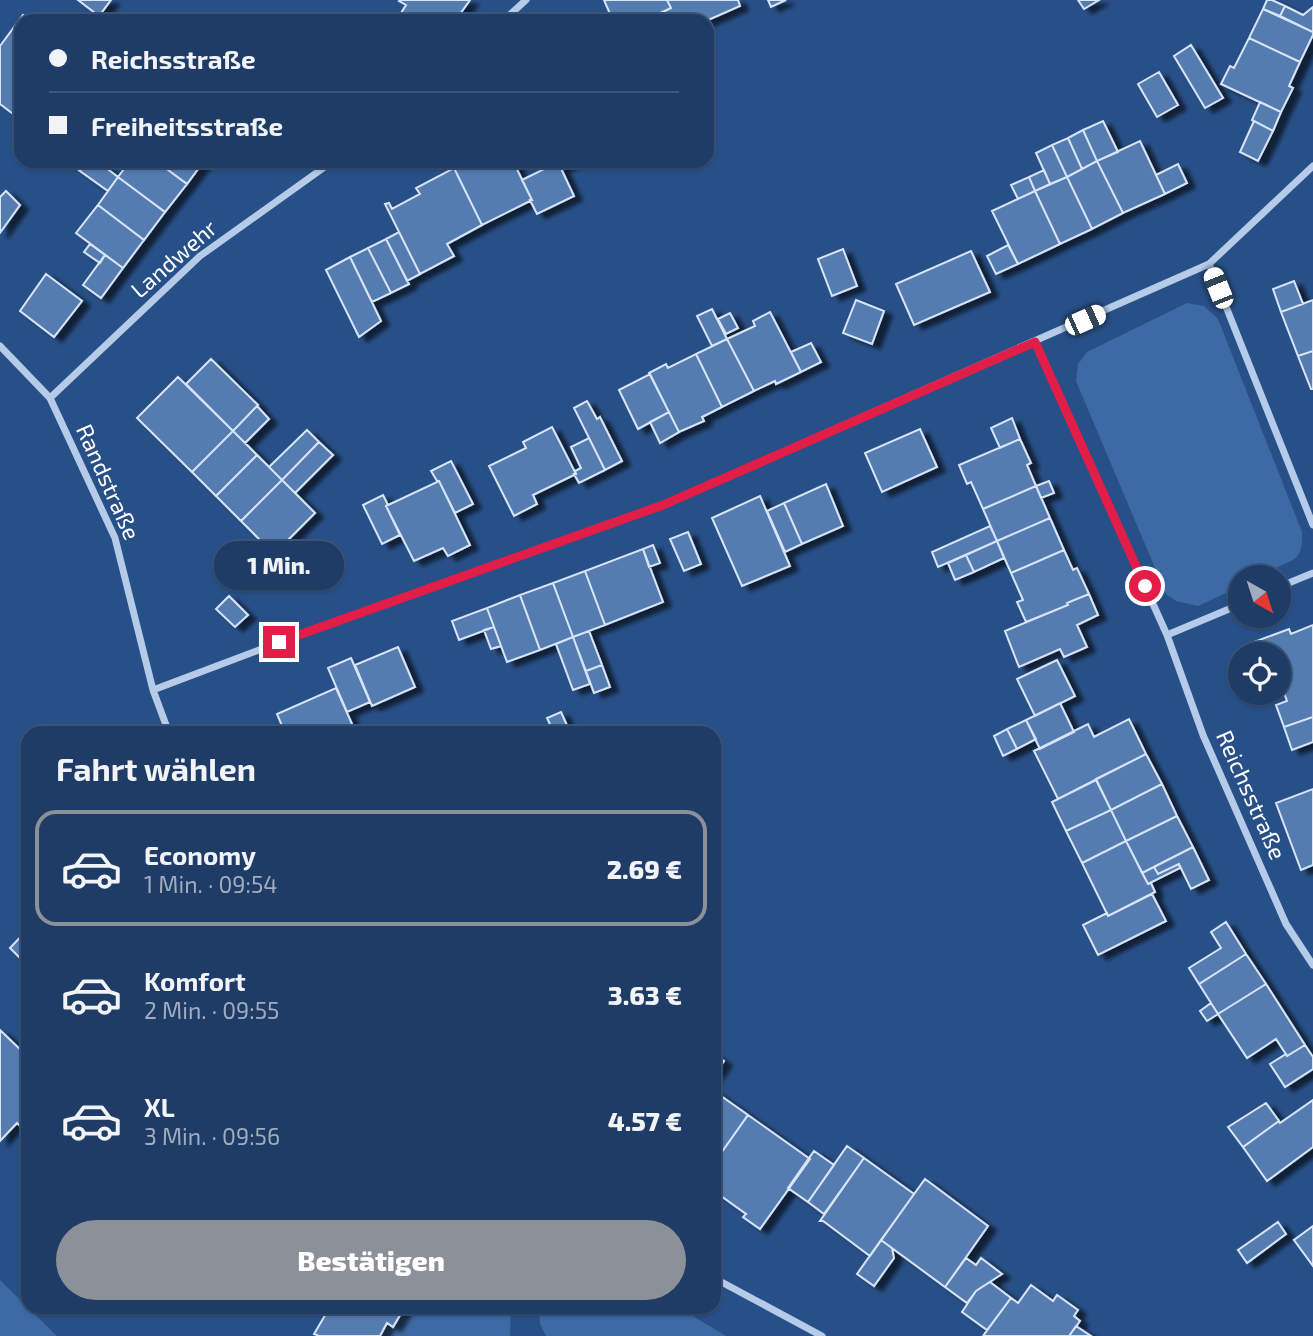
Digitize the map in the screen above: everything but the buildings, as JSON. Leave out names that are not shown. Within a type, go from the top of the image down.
[{"type":"street","points":[[511,14],[526,0]]},
{"type":"street","points":[[153,690],[663,505],[1209,264],[1313,166]]},
{"type":"street","name":"Landwehr","points":[[50,398],[200,256],[323,168]]},
{"type":"street","points":[[1209,264],[1313,525]]},
{"type":"street","name":"Reichsstraße","points":[[1035,342],[1167,635],[1203,735],[1286,924],[1313,965]]},
{"type":"street","name":"Randstraße","points":[[0,346],[50,398],[115,538],[153,690],[166,726]]},
{"type":"street","points":[[1292,582],[1313,573]]},
{"type":"street","points":[[1167,635],[1228,609]]},
{"type":"street","points":[[721,1282],[822,1336]]},
{"type":"shaded area","points":[[1187,303],[1204,306],[1218,319],[1302,532],[1302,544],[1296,557],[1282,565],[1228,565],[1228,592],[1198,606],[1176,601],[1166,594],[1076,381],[1078,364],[1087,352]]},
{"type":"shaded area","points":[[0,1280],[21,1301],[21,1314],[35,1314],[57,1336],[0,1336]]},
{"type":"shaded area","points":[[401,1314],[511,1314],[510,1336],[381,1336],[387,1323],[394,1327]]},
{"type":"shaded area","points":[[539,1314],[690,1314],[726,1336],[546,1336],[540,1324]]},
{"type":"route","points":[[279,642],[663,505],[1035,342],[1145,586]]}]
